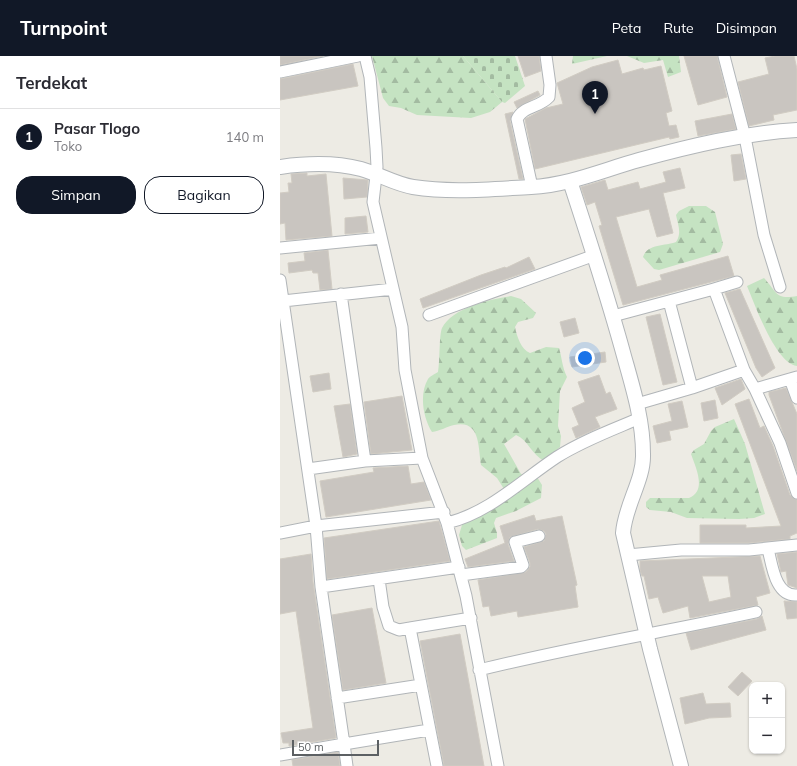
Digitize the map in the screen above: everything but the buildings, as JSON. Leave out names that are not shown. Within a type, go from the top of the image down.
[{"type":"street","points":[[280,72],[358,56]]},
{"type":"street","points":[[365,56],[370,77],[376,175],[373,186],[373,202],[402,327],[405,370],[422,458],[449,518],[471,618],[498,766]]},
{"type":"street","points":[[532,187],[517,119],[523,111],[541,105],[549,97],[550,85],[546,56]]},
{"type":"street","points":[[724,56],[745,137],[764,235],[780,287]]},
{"type":"street","points":[[280,167],[321,163],[362,170],[411,186],[444,191],[532,187],[570,181],[640,160],[734,137],[745,137],[797,130]]},
{"type":"street","points":[[570,181],[613,316],[638,411],[643,456],[641,471],[624,520],[623,533],[647,635],[681,766]]},
{"type":"street","points":[[280,248],[381,238]]},
{"type":"street","points":[[429,315],[595,256]]},
{"type":"street","points":[[280,280],[316,526],[322,587],[347,766]]},
{"type":"street","points":[[613,316],[714,290],[737,282]]},
{"type":"street","points":[[283,301],[393,288]]},
{"type":"street","points":[[714,290],[744,370],[756,389],[780,443],[797,493]]},
{"type":"street","points":[[341,294],[365,461]]},
{"type":"street","points":[[669,301],[692,388]]},
{"type":"street","points":[[280,533],[316,526],[449,518],[495,501],[568,450],[638,411],[692,388],[744,370]]},
{"type":"street","points":[[756,389],[794,378],[797,398]]},
{"type":"street","points":[[308,469],[365,461],[422,458]]},
{"type":"street","points":[[322,587],[379,579],[521,567],[522,565],[515,542],[539,536]]},
{"type":"street","points":[[628,555],[681,550],[768,549],[797,545]]},
{"type":"street","points":[[768,549],[781,588],[790,595],[797,595]]},
{"type":"street","points":[[379,579],[383,607],[389,626],[399,630],[471,618]]},
{"type":"street","points":[[480,670],[585,645],[647,635],[756,612]]},
{"type":"street","points":[[410,628],[437,766]]},
{"type":"street","points":[[337,698],[420,685]]},
{"type":"street","points":[[280,755],[429,730]]},
{"type":"green space","points":[[372,56],[463,56],[502,102],[490,112],[471,118],[417,115],[401,108],[389,106],[383,98]]},
{"type":"green space","points":[[463,56],[515,56],[525,86],[505,103],[502,102]]},
{"type":"green space","points":[[573,56],[607,56],[572,64]]},
{"type":"green space","points":[[627,56],[679,56],[681,72],[668,77],[663,60],[644,63]]},
{"type":"green space","points":[[689,206],[706,206],[715,212],[723,244],[720,252],[659,270],[654,269],[643,257],[645,253],[657,246],[676,242],[679,232],[676,215],[679,211]]},
{"type":"green space","points":[[764,278],[780,296],[797,296],[797,366],[789,363],[774,345],[747,286]]},
{"type":"green space","points":[[511,296],[521,299],[536,313],[533,318],[518,322],[515,327],[518,339],[524,349],[530,353],[546,347],[559,348],[567,377],[560,391],[558,426],[561,436],[560,447],[544,461],[536,455],[524,440],[516,435],[504,444],[521,474],[537,477],[542,485],[541,498],[516,511],[496,518],[494,523],[497,538],[466,550],[462,546],[459,535],[462,525],[504,489],[497,478],[481,465],[476,436],[474,431],[469,426],[463,424],[454,425],[432,432],[424,413],[423,399],[425,385],[431,376],[438,372],[441,331],[447,321],[454,315],[472,306],[493,299]]},
{"type":"green space","points":[[734,419],[745,444],[765,514],[754,518],[739,519],[687,518],[671,512],[650,510],[646,507],[646,502],[650,498],[689,498],[694,495],[698,490],[699,479],[691,454],[694,450],[704,444],[715,427]]},
{"type":"place","name":"Pasar Tlogo","points":[[595,114]]}]
